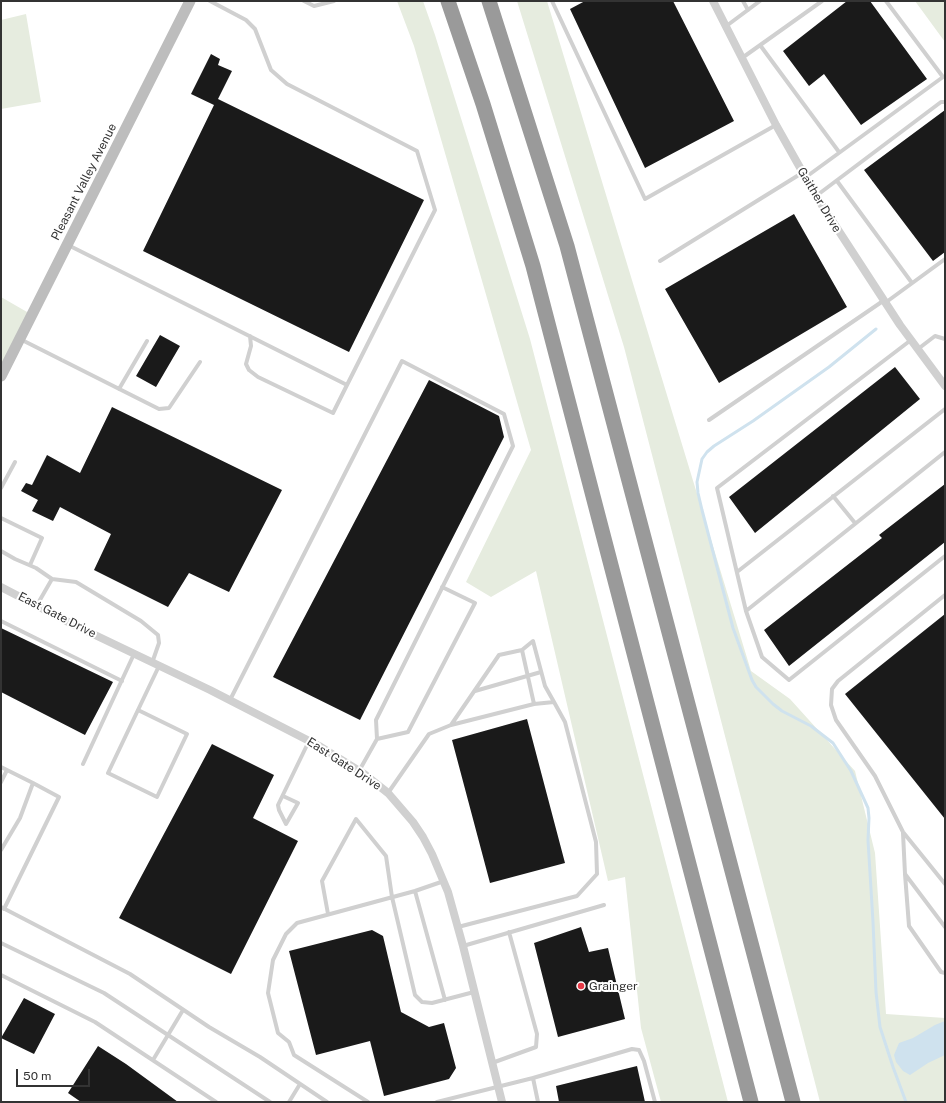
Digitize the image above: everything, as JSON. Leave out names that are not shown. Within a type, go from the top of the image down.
[{"type":"highway","points":[[448,1],[486,111],[533,266],[751,1102]]},
{"type":"highway","points":[[489,1],[567,246],[793,1102]]},
{"type":"street","name":"Pleasant Valley Avenue","points":[[1,376],[190,1]]},
{"type":"street","name":"Gaither Drive","points":[[713,1],[776,125],[816,196],[884,302],[945,386]]},
{"type":"street","name":"East Gate Drive","points":[[1,587],[72,624],[230,700],[309,741],[359,770],[388,793],[402,808],[423,837],[444,881],[463,946],[502,1102]]},
{"type":"lane","points":[[210,1],[246,20],[254,29],[271,70],[287,84],[417,150],[435,210],[333,413],[258,377],[249,370],[246,364],[251,346],[250,336]]},
{"type":"lane","points":[[304,1],[314,6],[334,1]]},
{"type":"lane","points":[[552,1],[645,199],[776,125]]},
{"type":"lane","points":[[743,1],[748,10]]},
{"type":"lane","points":[[725,27],[760,1]]},
{"type":"lane","points":[[742,58],[822,1]]},
{"type":"lane","points":[[660,261],[804,175],[943,77],[886,1]]},
{"type":"lane","points":[[760,45],[838,152]]},
{"type":"lane","points":[[816,196],[941,102],[945,102]]},
{"type":"lane","points":[[837,181],[912,283]]},
{"type":"lane","points":[[67,245],[347,385]]},
{"type":"lane","points":[[709,420],[912,283],[945,259]]},
{"type":"lane","points":[[918,350],[935,336],[945,339]]},
{"type":"lane","points":[[19,338],[160,409],[169,408],[200,362]]},
{"type":"lane","points":[[911,340],[717,488],[746,611],[762,657],[789,680],[945,556]]},
{"type":"lane","points":[[119,389],[147,341]]},
{"type":"lane","points":[[230,700],[402,361],[504,414],[513,446],[376,720],[377,739],[359,770]]},
{"type":"lane","points":[[737,572],[945,409]]},
{"type":"lane","points":[[746,611],[945,452]]},
{"type":"lane","points":[[1,488],[15,462]]},
{"type":"lane","points":[[833,496],[855,523]]},
{"type":"lane","points":[[1,518],[42,538],[30,565]]},
{"type":"lane","points":[[1,551],[52,578],[76,582],[140,621],[158,635],[159,643],[156,664],[138,710],[108,773],[157,797],[187,734],[138,710]]},
{"type":"lane","points":[[36,605],[52,578]]},
{"type":"lane","points":[[377,739],[408,732],[475,603],[442,587]]},
{"type":"lane","points":[[945,595],[838,681],[832,689],[831,695],[831,705],[836,720],[876,776],[903,832],[945,884]]},
{"type":"lane","points":[[1,621],[122,681]]},
{"type":"lane","points":[[451,725],[499,655],[522,650],[533,641],[545,686],[565,722],[596,842],[597,874],[577,896],[458,927]]},
{"type":"lane","points":[[522,650],[534,704]]},
{"type":"lane","points":[[83,764],[134,654]]},
{"type":"lane","points":[[474,691],[541,672]]},
{"type":"lane","points":[[388,793],[429,734],[451,725],[534,704],[554,702]]},
{"type":"lane","points":[[283,796],[298,803],[286,824],[278,805],[309,741]]},
{"type":"lane","points":[[1,767],[59,797],[3,908],[130,974],[209,1027],[260,1057],[327,1102]]},
{"type":"lane","points":[[1,782],[7,770]]},
{"type":"lane","points":[[1,850],[20,818],[33,783]]},
{"type":"lane","points":[[328,914],[322,881],[356,819],[386,856],[392,897],[415,995],[422,1002],[432,1003],[474,992]]},
{"type":"lane","points":[[903,832],[909,926],[941,972],[945,973]]},
{"type":"lane","points":[[905,874],[945,927]]},
{"type":"lane","points":[[368,1102],[294,1055],[290,1042],[278,1032],[268,993],[273,960],[286,934],[297,922],[415,891],[444,881]]},
{"type":"lane","points":[[415,891],[445,1000]]},
{"type":"lane","points":[[463,946],[604,905]]},
{"type":"lane","points":[[492,1062],[536,1047],[537,1034],[509,932]]},
{"type":"lane","points":[[1,943],[104,993],[270,1102]]},
{"type":"lane","points":[[1,975],[96,1022],[213,1101]]},
{"type":"lane","points":[[153,1060],[183,1010]]},
{"type":"lane","points":[[437,1102],[533,1078],[632,1049],[639,1050],[644,1061],[655,1102]]},
{"type":"lane","points":[[533,1078],[538,1102]]},
{"type":"lane","points":[[289,1102],[300,1084]]},
{"type":"shaded area","points":[[397,1],[423,1],[530,339],[728,1102],[661,1102],[641,1028],[625,877],[608,881],[536,571],[491,597],[466,582],[531,450],[414,46]]},
{"type":"shaded area","points":[[517,1],[547,1],[751,671],[790,699],[855,771],[875,853],[886,1014],[945,1018],[945,1102],[820,1102],[624,347]]},
{"type":"shaded area","points":[[915,1],[945,1],[945,42]]},
{"type":"shaded area","points":[[26,14],[41,102],[1,109],[1,20]]},
{"type":"shaded area","points":[[1,297],[34,316],[1,380]]},
{"type":"water","points":[[945,1021],[945,1055],[928,1063],[910,1075],[903,1071],[896,1062],[894,1055],[899,1043],[913,1038]]},
{"type":"building","points":[[585,1],[673,1],[734,121],[645,168],[570,9]]},
{"type":"building","points":[[847,1],[870,1],[927,79],[861,125],[824,74],[809,86],[783,51]]},
{"type":"building","points":[[211,54],[220,59],[218,65],[232,71],[218,99],[424,200],[349,352],[143,251],[214,105],[191,94]]},
{"type":"building","points":[[945,110],[945,252],[933,261],[864,170]]},
{"type":"building","points":[[794,214],[847,307],[719,383],[665,289]]},
{"type":"building","points":[[160,335],[180,346],[156,387],[136,376]]},
{"type":"building","points":[[895,367],[920,399],[755,533],[729,497]]},
{"type":"building","points":[[429,380],[499,416],[504,437],[360,720],[273,677]]},
{"type":"building","points":[[112,407],[282,490],[229,592],[189,573],[168,607],[94,570],[111,534],[60,507],[53,521],[32,511],[38,500],[21,491],[26,483],[32,485],[47,455],[80,473]]},
{"type":"building","points":[[945,484],[945,542],[789,666],[764,630],[882,538],[879,535]]},
{"type":"building","points":[[945,614],[945,819],[845,694]]},
{"type":"building","points":[[1,628],[113,682],[85,735],[1,692]]},
{"type":"building","points":[[527,719],[565,863],[490,883],[452,740]]},
{"type":"building","points":[[212,744],[274,775],[253,818],[298,841],[231,974],[119,918]]},
{"type":"building","name":"Grainger","points":[[581,927],[589,952],[608,948],[625,1019],[558,1037],[534,943]]},
{"type":"building","points":[[372,930],[383,936],[401,1012],[429,1027],[444,1023],[456,1068],[449,1079],[384,1096],[370,1041],[316,1055],[289,951]]},
{"type":"building","points":[[24,998],[55,1014],[34,1054],[1,1038]]},
{"type":"building","points":[[98,1046],[126,1064],[178,1102],[81,1102],[68,1093]]},
{"type":"building","points":[[637,1066],[645,1102],[559,1102],[556,1086]]},
{"type":"waterway","points":[[876,329],[829,367],[753,421],[714,446],[702,459],[697,482],[702,510],[733,628],[752,680],[756,687],[773,704],[782,711],[811,726],[833,743],[851,771],[868,808],[868,840],[876,992],[880,1027],[906,1102]]},
{"type":"place","name":"Grainger","points":[[581,986]]}]
